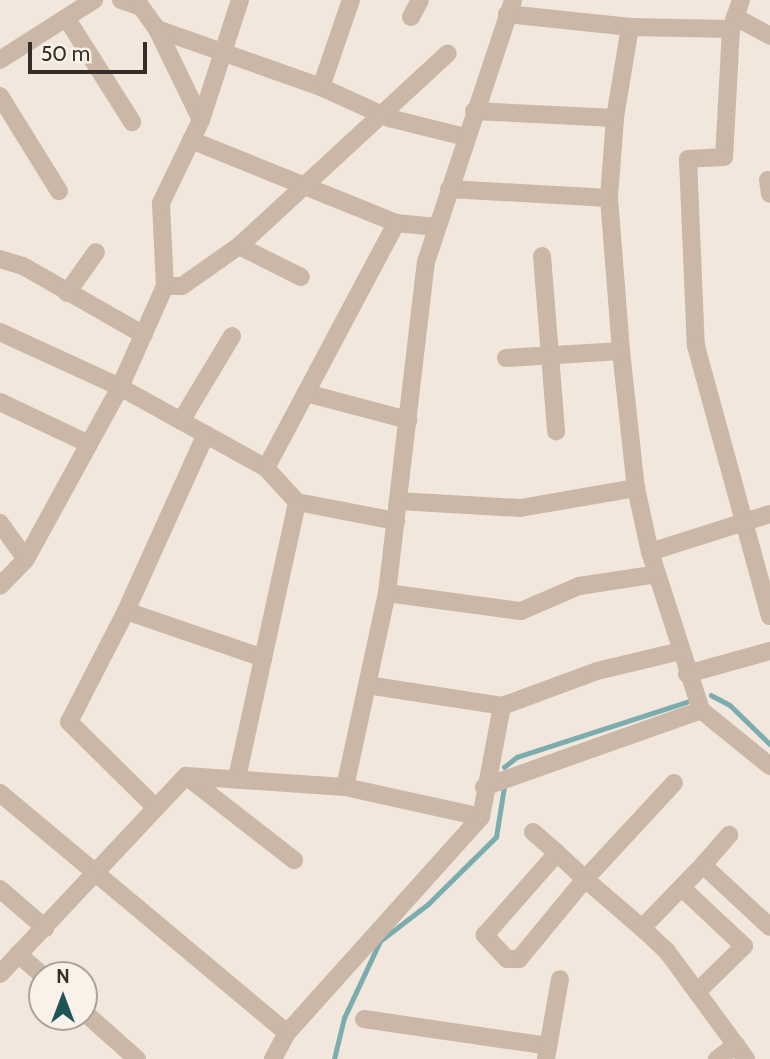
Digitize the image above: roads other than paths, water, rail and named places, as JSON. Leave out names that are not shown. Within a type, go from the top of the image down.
[{"type":"street","points":[[0,60],[94,0]]},
{"type":"street","points":[[121,0],[145,4],[201,120]]},
{"type":"street","points":[[0,586],[26,559],[120,387],[165,286],[161,203],[201,120],[225,55],[240,0]]},
{"type":"street","points":[[321,87],[351,0]]},
{"type":"street","points":[[411,18],[420,0]]},
{"type":"street","points":[[345,786],[387,593],[426,262],[510,7],[631,27],[736,15],[770,36]]},
{"type":"street","points":[[736,15],[724,157],[688,159],[696,346],[770,616]]},
{"type":"street","points":[[66,19],[132,122]]},
{"type":"street","points":[[631,27],[615,118],[609,198],[621,351],[636,488],[650,552],[687,674],[701,710],[770,766]]},
{"type":"street","points":[[158,29],[321,87],[384,115],[465,137]]},
{"type":"street","points":[[165,286],[182,286],[239,246],[304,184],[384,115],[448,53]]},
{"type":"street","points":[[0,96],[59,191]]},
{"type":"street","points":[[474,111],[615,118]]},
{"type":"street","points":[[191,139],[396,223],[436,227]]},
{"type":"street","points":[[449,189],[609,198]]},
{"type":"street","points":[[266,468],[396,223]]},
{"type":"street","points":[[239,246],[301,277]]},
{"type":"street","points":[[67,293],[96,252]]},
{"type":"street","points":[[542,256],[556,431]]},
{"type":"street","points":[[0,259],[23,266],[144,335]]},
{"type":"street","points":[[0,332],[120,387],[266,468],[297,502],[396,521]]},
{"type":"street","points":[[181,421],[232,336]]},
{"type":"street","points":[[506,358],[621,351]]},
{"type":"street","points":[[306,393],[408,420]]},
{"type":"street","points":[[0,402],[89,444]]},
{"type":"street","points":[[155,807],[69,722],[126,611],[206,434]]},
{"type":"street","points":[[398,501],[525,507],[636,488]]},
{"type":"street","points":[[237,778],[297,502]]},
{"type":"street","points":[[650,552],[770,514]]},
{"type":"street","points":[[0,523],[26,559]]},
{"type":"street","points":[[387,593],[521,611],[579,586],[657,574]]},
{"type":"street","points":[[126,611],[263,658]]},
{"type":"street","points":[[367,685],[502,706],[591,673],[680,651]]},
{"type":"street","points":[[687,674],[770,651]]},
{"type":"street","points":[[273,1059],[286,1032],[481,817],[484,786],[502,706]]},
{"type":"street","points":[[484,786],[701,710]]},
{"type":"street","points":[[186,776],[294,860]]},
{"type":"street","points":[[0,974],[45,928],[93,871],[186,776],[345,786],[481,817]]},
{"type":"street","points":[[557,853],[487,930],[486,941],[507,959],[519,959],[585,879],[674,783]]},
{"type":"street","points":[[0,793],[286,1032]]},
{"type":"street","points":[[533,832],[666,950],[741,1052],[717,1059]]},
{"type":"street","points":[[642,928],[729,835]]},
{"type":"street","points":[[698,992],[769,923],[703,865]]},
{"type":"street","points":[[682,888],[744,946]]},
{"type":"street","points":[[0,889],[45,928]]},
{"type":"street","points":[[18,954],[28,963]]},
{"type":"street","points":[[364,1019],[547,1053],[560,979]]},
{"type":"street","points":[[98,1024],[137,1059]]},
{"type":"waterway","points":[[711,695],[730,705],[770,744]]},
{"type":"waterway","points":[[504,767],[517,757],[686,702]]},
{"type":"waterway","points":[[334,1059],[344,1018],[380,941],[428,904],[496,837],[504,787]]}]
